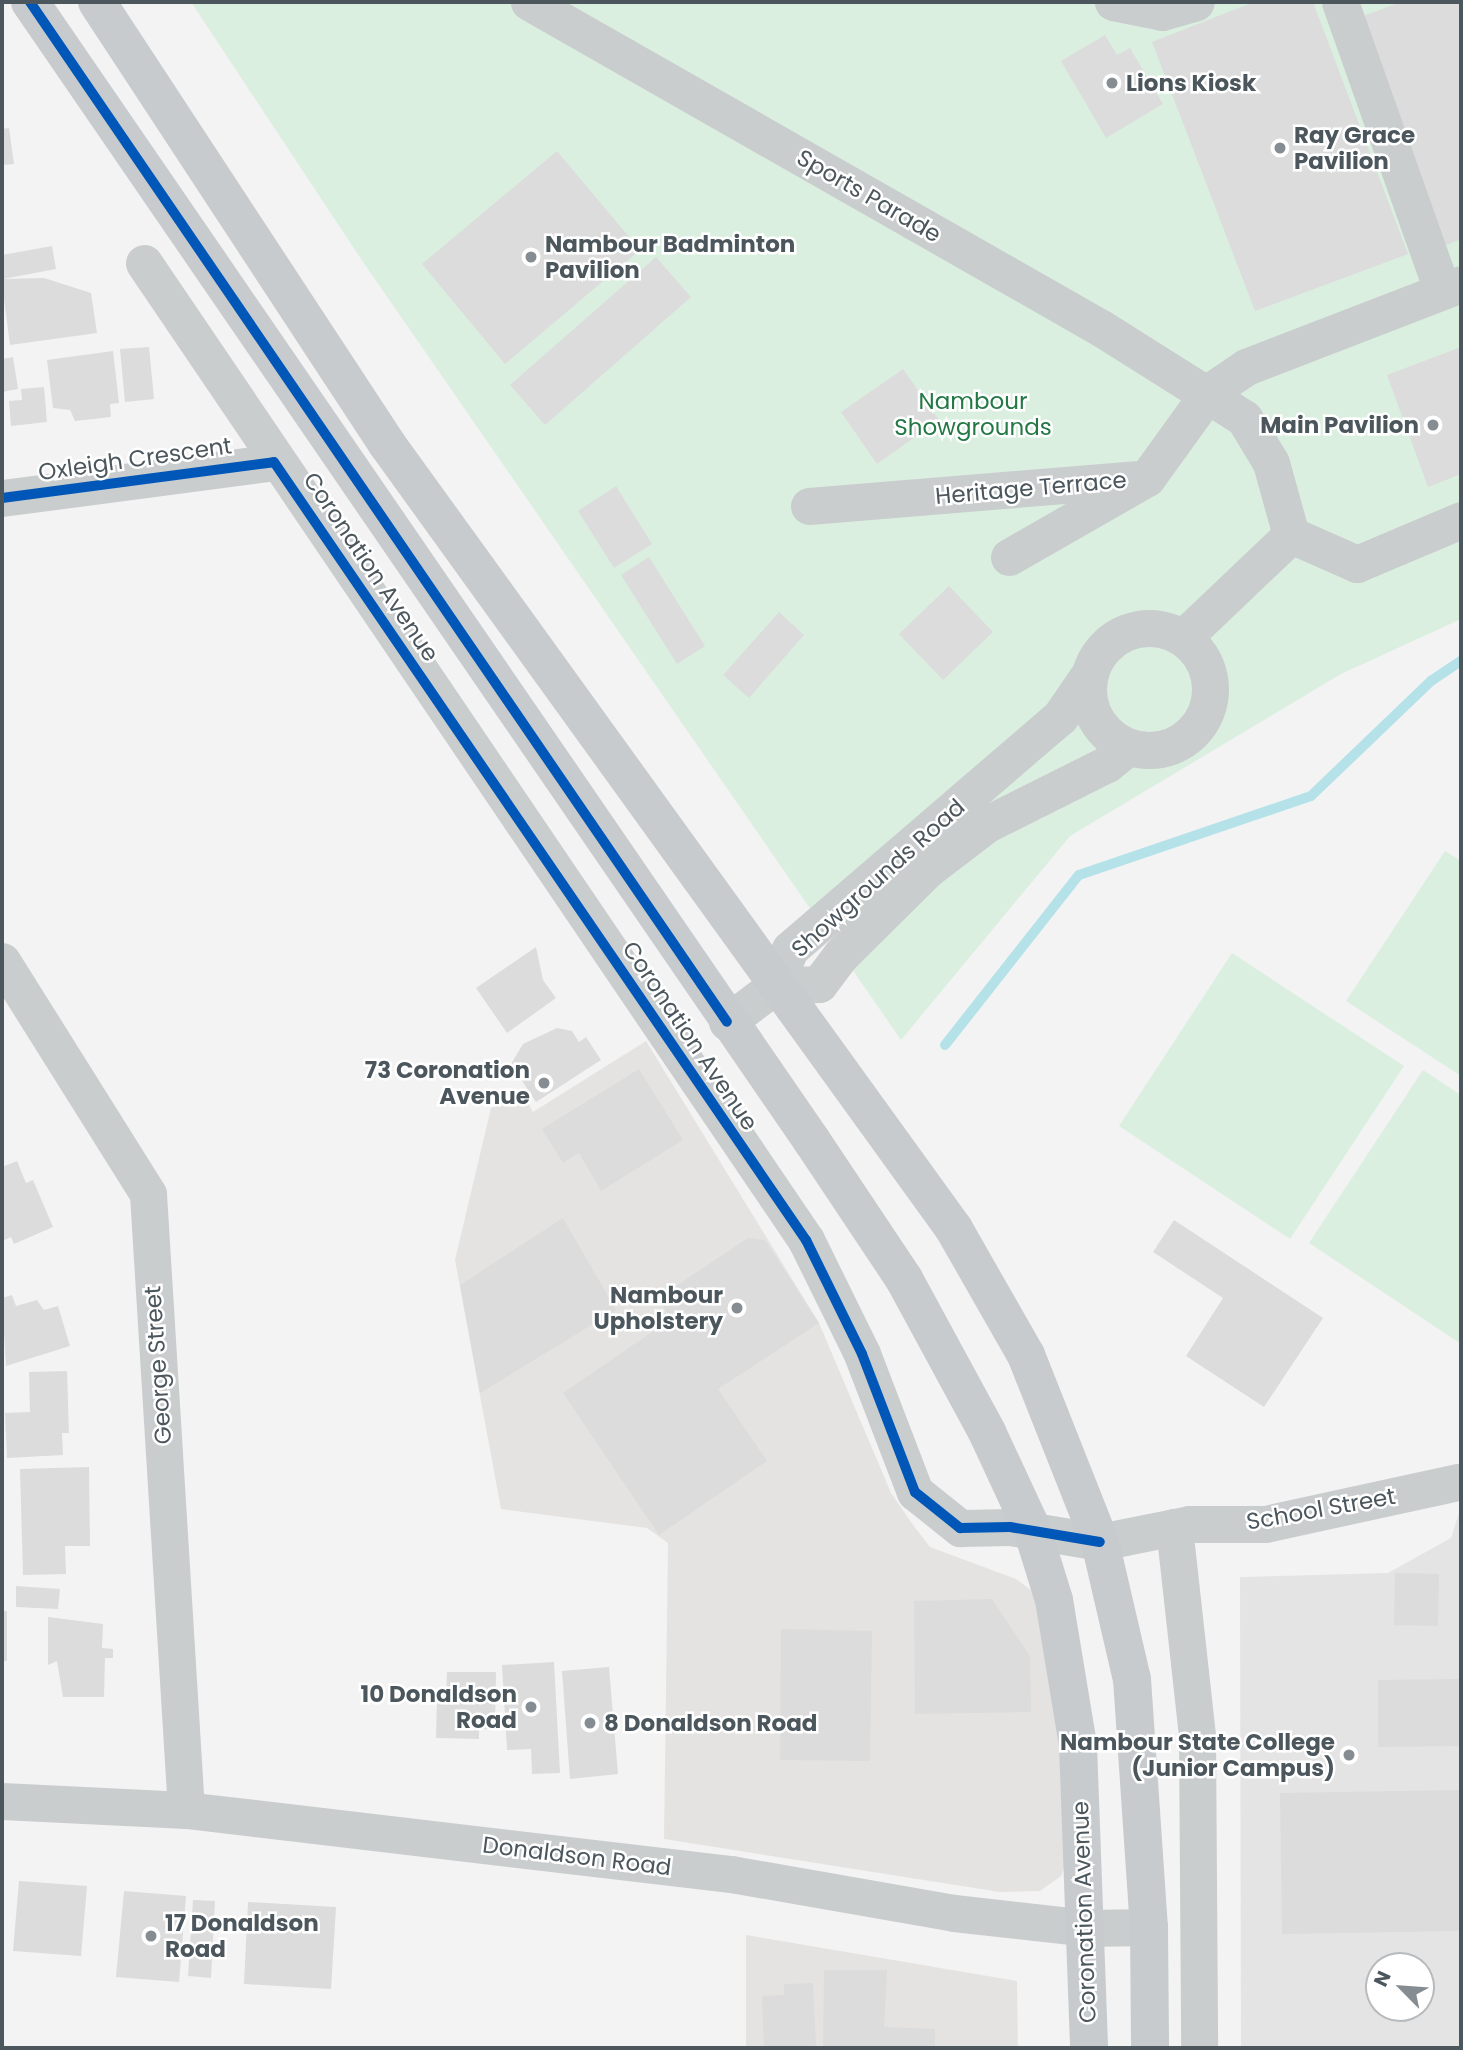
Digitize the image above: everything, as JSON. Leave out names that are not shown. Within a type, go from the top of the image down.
[{"type":"main road","name":"Coronation Avenue","points":[[30,2],[904,1279],[987,1432],[1032,1529],[1054,1600],[1078,1745],[1087,1928],[1089,2048]]},
{"type":"main road","points":[[97,2],[387,444],[775,986],[954,1229],[1026,1355],[1100,1542],[1132,1679],[1149,1927],[1150,2048]]},
{"type":"street","name":"Sports Parade","points":[[529,2],[1209,392]]},
{"type":"street","points":[[1113,2],[1162,12],[1196,2]]},
{"type":"street","points":[[1291,536],[1271,463],[1244,418],[1209,392],[1246,367],[1452,287],[1340,2]]},
{"type":"street","name":"Coronation Avenue","points":[[144,263],[274,462],[806,1240],[862,1354],[915,1492],[960,1528],[1032,1529],[1100,1542]]},
{"type":"street","name":"Heritage Terrace","points":[[809,506],[1147,478],[1209,392]]},
{"type":"street","name":"Oxleigh Crescent","points":[[2,498],[274,462]]},
{"type":"street","points":[[1009,557],[1147,478]]},
{"type":"street","points":[[1291,536],[1357,564],[1461,520]]},
{"type":"street","points":[[1183,638],[1291,536]]},
{"type":"street","points":[[1165,629],[1183,638],[1198,651],[1211,688],[1199,725],[1167,749],[1128,747],[1111,739],[1091,710],[1090,673],[1097,655],[1128,632],[1165,629]]},
{"type":"street","name":"Showgrounds Road","points":[[1090,673],[1060,717],[790,949],[775,986],[819,984],[842,954],[928,869],[988,824],[1107,764],[1128,747]]},
{"type":"street","name":"George Street","points":[[2,961],[148,1194],[186,1810]]},
{"type":"street","points":[[727,1023],[775,986]]},
{"type":"street","name":"School Street","points":[[1100,1542],[1174,1527],[1265,1524],[1458,1482]]},
{"type":"street","points":[[1174,1527],[1197,1737],[1199,2048]]},
{"type":"street","name":"Donaldson Road","points":[[2,1801],[186,1810],[731,1874],[954,1913],[1087,1928],[1149,1927]]},
{"type":"shaded area","points":[[646,1041],[819,1323],[891,1493],[913,1525],[930,1547],[1016,1579],[1031,1590],[1046,1616],[1067,1773],[1067,1860],[1061,1876],[1040,1891],[1000,1892],[664,1839],[668,1543],[647,1528],[501,1509],[455,1260],[491,1108],[524,1096],[533,1112]]},
{"type":"shaded area","name":"Nambour State College (Junior Campus)","points":[[1461,1507],[1461,2048],[1241,2048],[1240,1577],[1388,1573],[1451,1538]]},
{"type":"shaded area","points":[[746,1935],[1017,1981],[1018,2048],[746,2048]]},
{"type":"green space","name":"Nambour Showgrounds","points":[[191,2],[1461,2],[1461,619],[1341,674],[1070,836],[901,1040],[361,259]]},
{"type":"green space","points":[[1445,851],[1461,861],[1461,1076],[1346,1001]]},
{"type":"green space","points":[[1232,953],[1404,1066],[1290,1239],[1119,1126]]},
{"type":"green space","points":[[1423,1070],[1461,1095],[1461,1344],[1309,1243]]},
{"type":"building","name":"Ray Grace Pavilion","points":[[1254,2],[1313,2],[1408,254],[1255,311],[1152,42]]},
{"type":"building","points":[[1401,2],[1461,2],[1461,239],[1437,249],[1352,20]]},
{"type":"building","name":"Lions Kiosk","points":[[1105,35],[1117,55],[1130,48],[1163,104],[1106,138],[1061,61]]},
{"type":"building","points":[[9,128],[14,164],[2,165],[2,129]]},
{"type":"building","name":"Nambour Badminton Pavilion","points":[[557,151],[640,250],[505,364],[422,264]]},
{"type":"building","points":[[52,246],[56,269],[3,279],[2,255]]},
{"type":"building","points":[[656,257],[691,297],[545,425],[510,385]]},
{"type":"building","points":[[44,278],[91,293],[97,333],[10,345],[3,279]]},
{"type":"building","points":[[149,347],[154,399],[125,402],[120,349]]},
{"type":"building","name":"Main Pavilion","points":[[1461,347],[1461,474],[1428,487],[1387,375]]},
{"type":"building","points":[[113,351],[119,403],[110,404],[111,417],[75,421],[70,410],[53,408],[47,360]]},
{"type":"building","points":[[13,357],[18,389],[2,392],[2,359]]},
{"type":"building","points":[[903,369],[939,420],[877,464],[841,412]]},
{"type":"building","points":[[44,387],[47,422],[11,426],[9,401],[22,400],[21,389]]},
{"type":"building","points":[[616,486],[652,544],[614,568],[578,511]]},
{"type":"building","points":[[649,557],[705,646],[677,664],[621,575]]},
{"type":"building","points":[[949,586],[993,632],[943,680],[899,634]]},
{"type":"building","points":[[779,612],[804,635],[749,698],[723,675]]},
{"type":"building","points":[[536,947],[543,980],[556,998],[507,1033],[476,988]]},
{"type":"building","name":"73 Coronation Avenue","points":[[557,1028],[572,1031],[579,1042],[586,1037],[601,1060],[536,1102],[511,1064],[523,1044]]},
{"type":"building","points":[[639,1069],[683,1140],[601,1191],[579,1153],[563,1163],[542,1129]]},
{"type":"building","points":[[17,1161],[26,1183],[33,1180],[53,1227],[14,1244],[11,1237],[2,1241],[2,1167]]},
{"type":"building","points":[[563,1218],[616,1310],[480,1393],[460,1285]]},
{"type":"building","points":[[1174,1220],[1323,1318],[1264,1407],[1186,1356],[1223,1298],[1153,1252]]},
{"type":"building","points":[[748,1238],[765,1240],[819,1323],[718,1389],[767,1461],[659,1535],[563,1393],[671,1319],[658,1298]]},
{"type":"building","points":[[12,1295],[16,1306],[37,1300],[44,1310],[58,1306],[70,1346],[6,1366],[2,1298]]},
{"type":"building","points":[[67,1371],[69,1433],[62,1433],[63,1455],[7,1458],[5,1413],[30,1412],[29,1372]]},
{"type":"building","points":[[89,1467],[90,1546],[65,1546],[66,1574],[23,1575],[20,1469]]},
{"type":"building","points":[[1395,1573],[1439,1574],[1438,1626],[1394,1625]]},
{"type":"building","points":[[16,1586],[60,1589],[58,1609],[16,1607]]},
{"type":"building","points":[[992,1599],[1030,1656],[1031,1712],[915,1714],[914,1601]]},
{"type":"building","points":[[2,1611],[7,1611],[7,1661],[2,1661]]},
{"type":"building","points":[[48,1617],[103,1624],[102,1648],[113,1649],[113,1658],[105,1658],[104,1697],[63,1697],[57,1661],[48,1665]]},
{"type":"building","points":[[781,1629],[872,1631],[870,1761],[780,1760]]},
{"type":"building","name":"10 Donaldson Road","points":[[554,1662],[560,1773],[532,1774],[531,1749],[507,1750],[502,1665]]},
{"type":"building","name":"8 Donaldson Road","points":[[609,1667],[618,1774],[570,1779],[562,1671]]},
{"type":"building","points":[[447,1672],[496,1672],[495,1729],[479,1729],[479,1739],[436,1738],[437,1699],[446,1700]]},
{"type":"building","points":[[1461,1679],[1461,1746],[1378,1747],[1378,1680]]},
{"type":"building","points":[[1461,1790],[1461,1931],[1282,1934],[1280,1793]]},
{"type":"building","points":[[19,1881],[87,1886],[81,1956],[13,1951]]},
{"type":"building","name":"17 Donaldson Road","points":[[124,1891],[186,1896],[179,1982],[116,1977]]},
{"type":"building","points":[[193,1900],[215,1901],[211,1978],[188,1976]]},
{"type":"building","points":[[248,1902],[336,1907],[331,1989],[244,1984]]},
{"type":"building","points":[[824,1970],[887,1970],[884,2027],[935,2029],[935,2048],[823,2048]]},
{"type":"building","points":[[813,1983],[816,2048],[764,2048],[762,1996],[784,1995],[784,1984]]},
{"type":"waterway","points":[[945,1045],[1079,875],[1311,796],[1431,681],[1461,661]]},
{"type":"cycle path","points":[[30,2],[727,1022]]},
{"type":"cycle path","points":[[2,498],[274,462],[806,1240],[862,1354],[915,1492],[960,1528],[1010,1527],[1100,1542]]},
{"type":"place","name":"Lions Kiosk","points":[[1112,83]]},
{"type":"place","name":"Ray Grace Pavilion","points":[[1280,148]]},
{"type":"place","name":"Nambour Badminton Pavilion","points":[[531,257]]},
{"type":"place","name":"Main Pavilion","points":[[1433,425]]},
{"type":"place","name":"73 Coronation Avenue","points":[[544,1083]]},
{"type":"place","name":"Nambour Upholstery","points":[[737,1308]]},
{"type":"place","name":"10 Donaldson Road","points":[[531,1707]]},
{"type":"place","name":"8 Donaldson Road","points":[[590,1723]]},
{"type":"place","name":"Nambour State College (Junior Campus)","points":[[1349,1755]]},
{"type":"place","name":"17 Donaldson Road","points":[[151,1936]]}]
